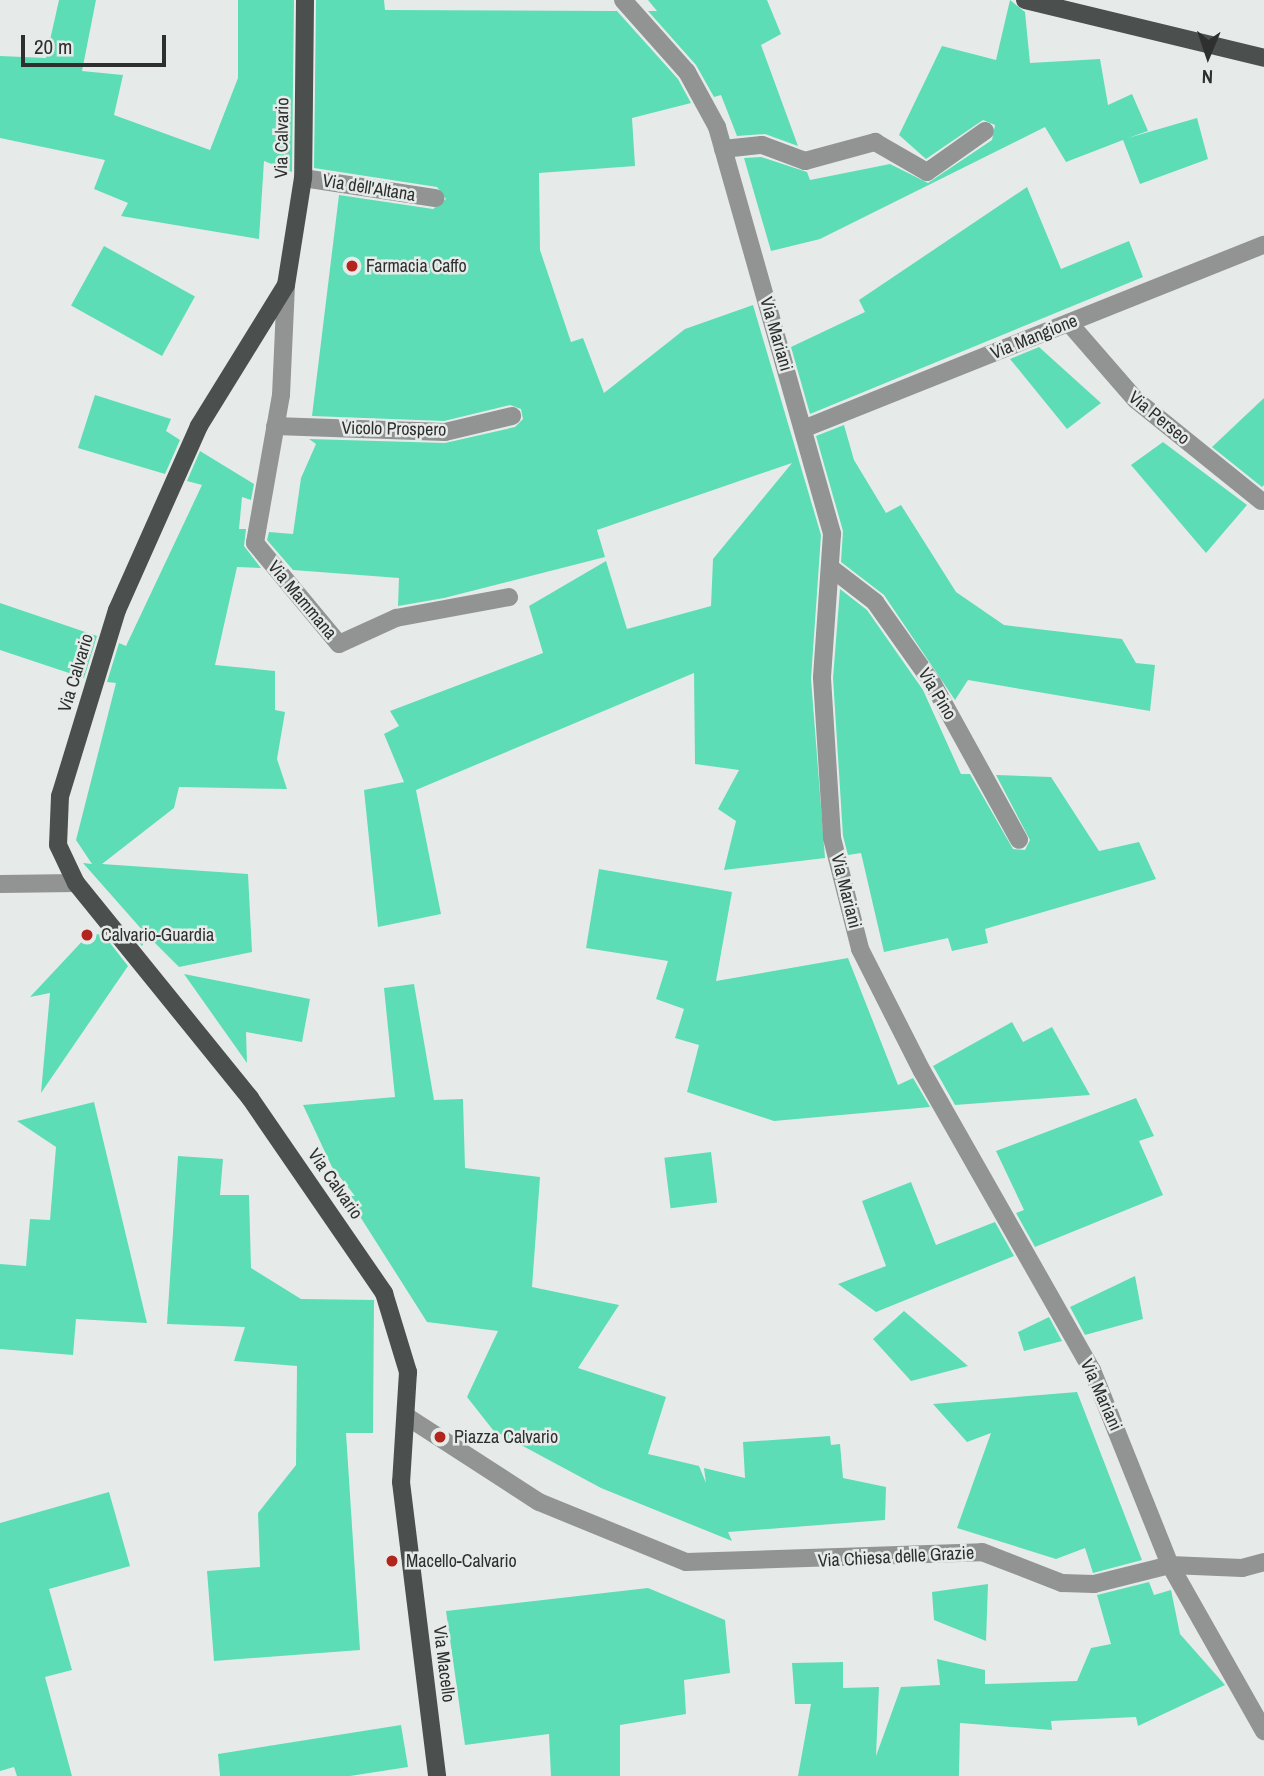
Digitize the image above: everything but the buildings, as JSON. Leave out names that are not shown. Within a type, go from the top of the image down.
[{"type":"main road","name":"Via Calvario","points":[[305,0],[303,178],[286,285],[199,426],[117,610],[60,796],[58,845],[76,883],[250,1098],[384,1293],[408,1372],[406,1416]]},
{"type":"main road","points":[[1025,0],[1264,58]]},
{"type":"main road","name":"Via Macello","points":[[406,1416],[401,1482],[437,1776]]},
{"type":"street","name":"Via Mariani","points":[[623,0],[687,72],[723,149],[832,534],[822,678],[831,824],[860,949],[922,1071],[1092,1370],[1171,1565],[1264,1731]]},
{"type":"street","points":[[723,149],[762,145],[806,161],[875,142],[927,172],[985,131]]},
{"type":"street","name":"Via dell'Altana","points":[[303,178],[435,198]]},
{"type":"street","name":"Via Mangione","points":[[803,429],[1264,245]]},
{"type":"street","points":[[275,426],[286,285]]},
{"type":"street","name":"Via Perseo","points":[[1069,323],[1136,400],[1261,500]]},
{"type":"street","name":"Vicolo Prospero","points":[[275,426],[445,432],[512,416]]},
{"type":"street","name":"Via Mammana","points":[[275,426],[255,542],[339,644],[396,618],[509,597]]},
{"type":"street","name":"Via Pino","points":[[831,568],[875,601],[933,684],[1019,840]]},
{"type":"street","points":[[0,884],[76,883]]},
{"type":"street","name":"Via Chiesa delle Grazie","points":[[406,1416],[539,1502],[686,1562],[743,1564],[982,1552],[1062,1583],[1094,1584],[1171,1565],[1242,1568],[1264,1562]]},
{"type":"place","name":"Farmacia Caffo","points":[[352,266]]},
{"type":"place","name":"Calvario-Guardia","points":[[87,935]]},
{"type":"place","name":"Piazza Calvario","points":[[440,1437]]},
{"type":"place","name":"Macello-Calvario","points":[[392,1561]]}]
